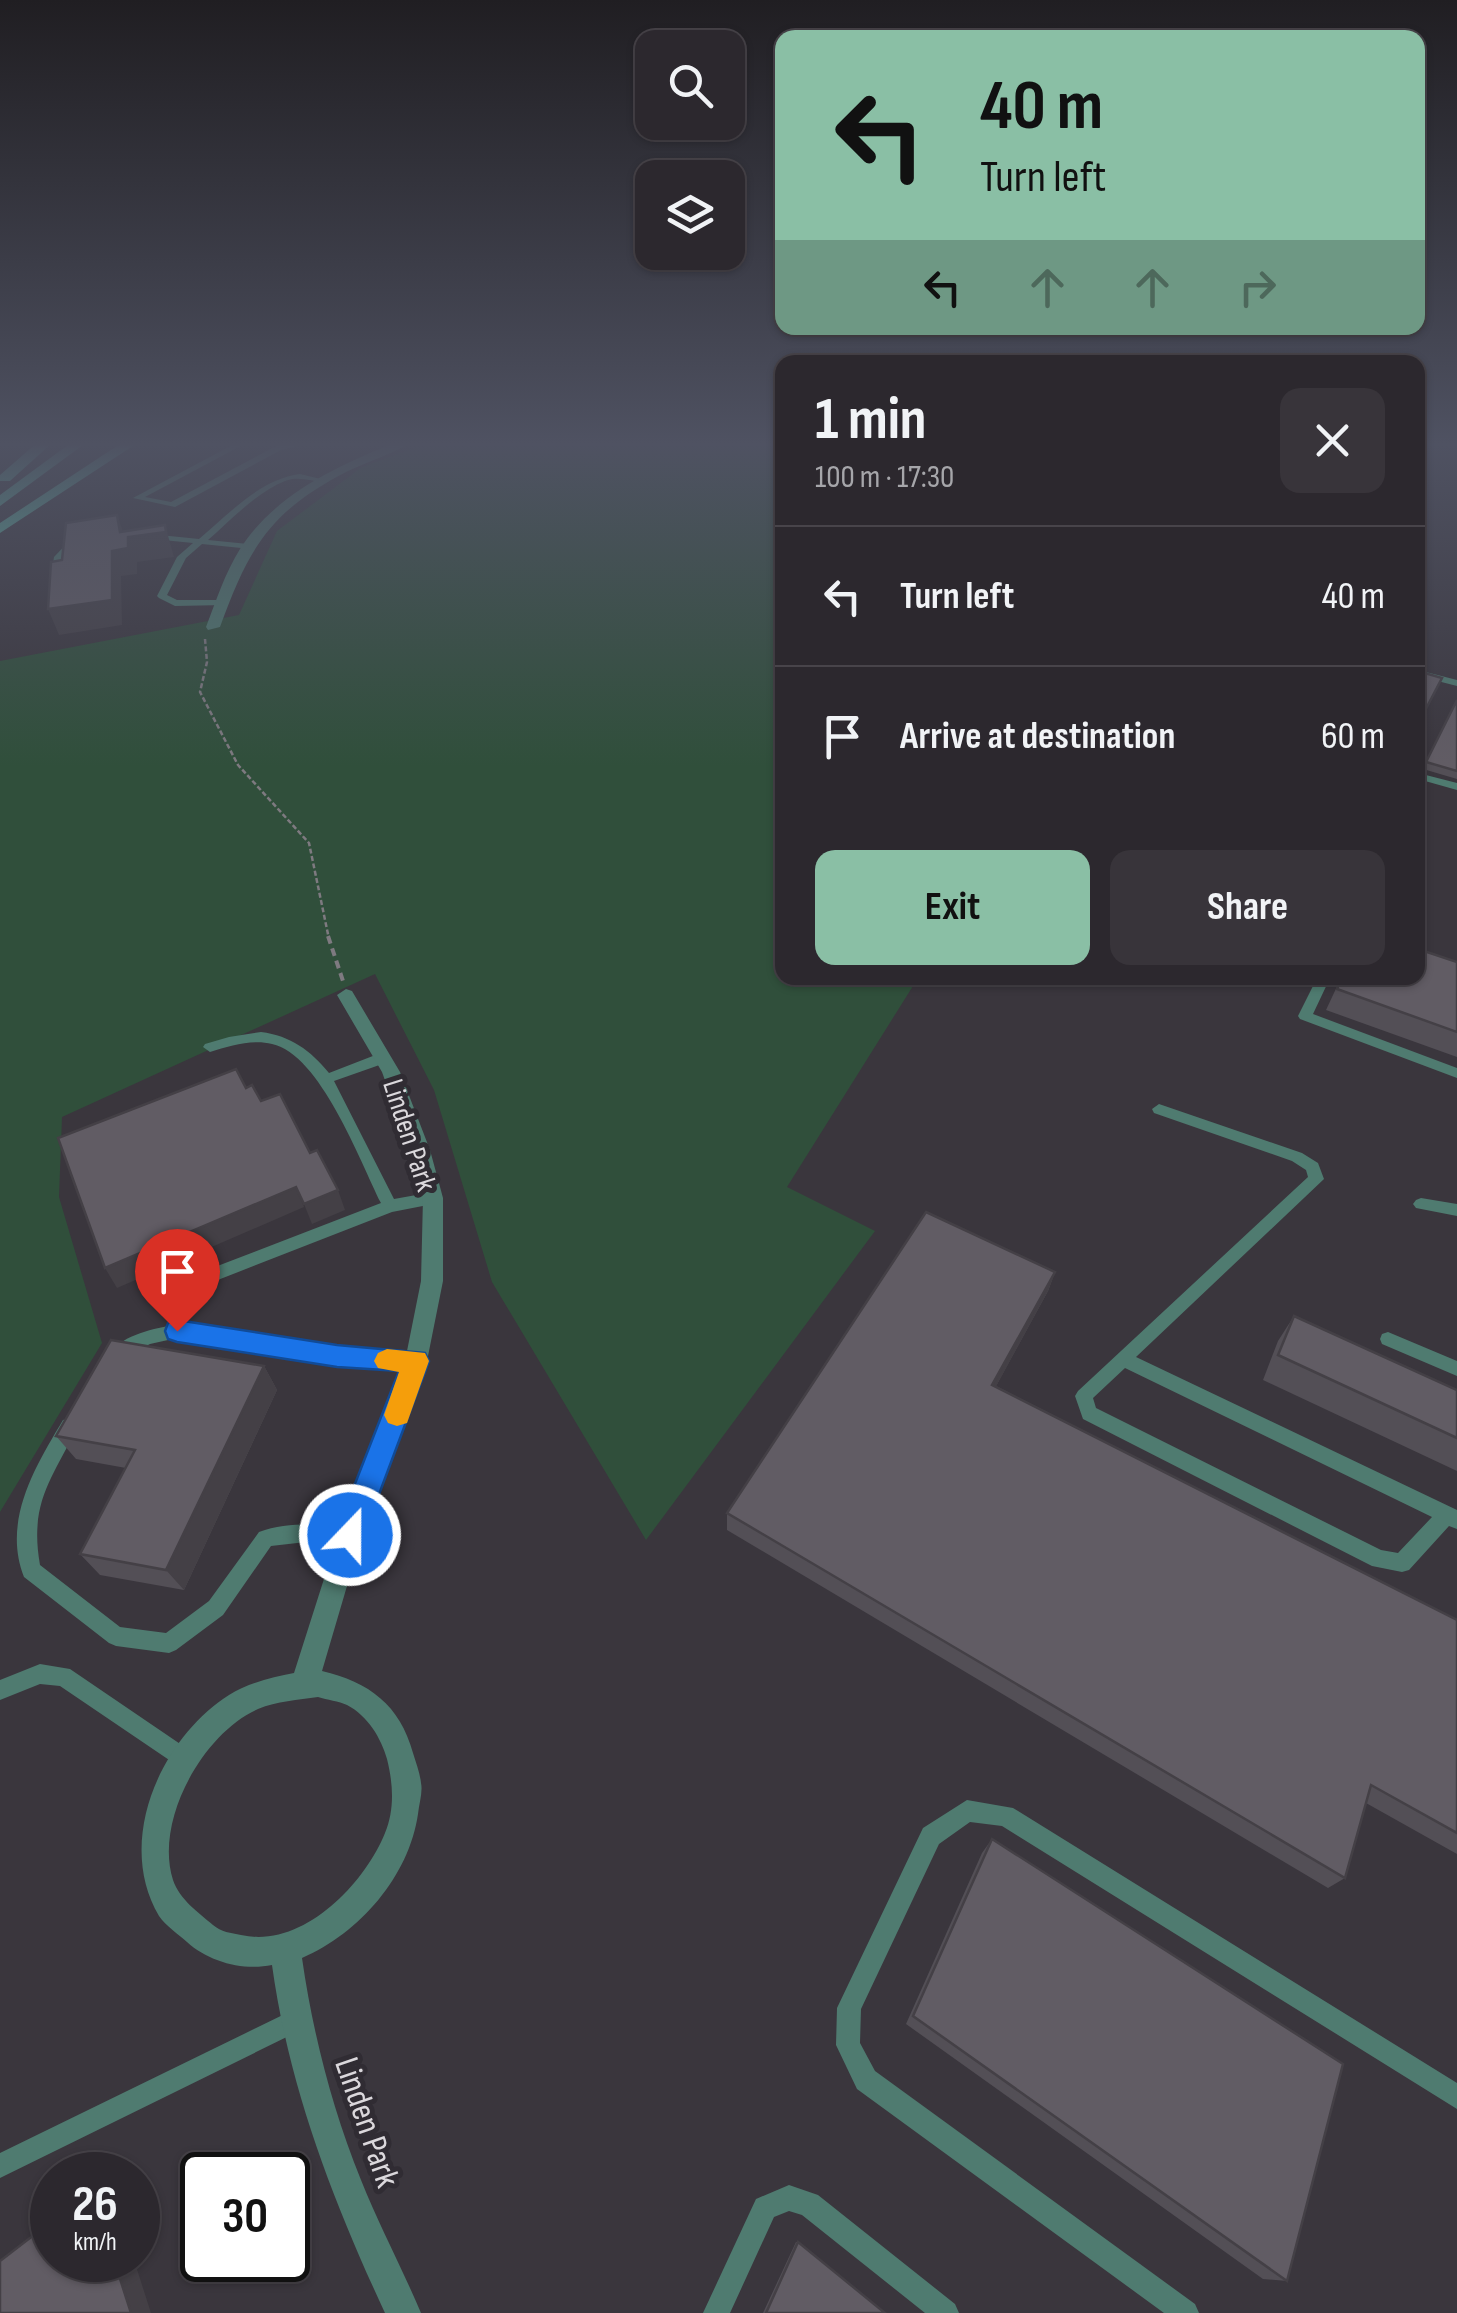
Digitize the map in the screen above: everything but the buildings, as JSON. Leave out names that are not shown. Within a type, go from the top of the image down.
[{"type":"street","points":[[213,627],[247,550]]},
{"type":"street","name":"Linden Park","points":[[304,1685],[350,1535],[416,1361],[432,1280],[433,1198],[403,1098],[346,994]]},
{"type":"street","points":[[318,1684],[354,1694],[383,1717],[400,1749],[407,1788],[400,1831],[382,1873],[352,1910],[315,1937],[271,1953],[230,1952],[194,1936],[169,1906],[156,1866],[158,1819],[174,1774],[202,1735],[238,1705],[278,1688],[304,1685],[318,1684]]},
{"type":"street","name":"Linden Park","points":[[285,1948],[294,2022],[329,2148],[403,2313]]},
{"type":"lane","points":[[54,580],[58,557],[64,550]]},
{"type":"lane","points":[[191,550],[182,557],[162,596],[176,604],[222,603]]},
{"type":"lane","points":[[1425,674],[1457,683]]},
{"type":"lane","points":[[1425,778],[1457,787]]},
{"type":"lane","points":[[1320,985],[1305,1016],[1457,1073]]},
{"type":"lane","points":[[210,1046],[250,1034],[304,1049],[326,1079],[390,1206]]},
{"type":"lane","points":[[326,1079],[383,1058]]},
{"type":"lane","points":[[1123,1359],[1452,1518],[1402,1562],[1378,1559],[1090,1414],[1084,1396],[1123,1359],[1316,1179],[1314,1167],[1297,1157],[1159,1109]]},
{"type":"lane","points":[[187,1284],[390,1206],[433,1198]]},
{"type":"lane","points":[[1421,1204],[1457,1210]]},
{"type":"lane","points":[[102,1370],[117,1354],[146,1338],[177,1331],[337,1356],[416,1361]]},
{"type":"lane","points":[[1388,1339],[1457,1369]]},
{"type":"lane","points":[[83,1402],[36,1485],[23,1534],[31,1570],[116,1636],[169,1643],[216,1608],[266,1538],[306,1533],[350,1535]]},
{"type":"lane","points":[[0,1690],[40,1674],[63,1676],[185,1759]]},
{"type":"lane","points":[[1186,2313],[866,2080],[848,2045],[850,2008],[931,1836],[967,1811],[1005,1816],[1457,2097]]},
{"type":"lane","points":[[0,2166],[294,2022]]},
{"type":"lane","points":[[716,2313],[766,2208],[789,2198],[809,2204],[946,2313]]},
{"type":"path","points":[[213,627],[203,642],[207,662],[200,692],[238,765],[310,843],[321,915],[346,994]]},
{"type":"green space","points":[[268,550],[775,550],[775,985],[914,985],[787,1187],[875,1231],[646,1540],[492,1282],[434,1090],[375,974],[62,1117],[59,1197],[102,1343],[0,1512],[0,661],[239,615]]},
{"type":"slow traffic","points":[[387,1361],[416,1361],[397,1415]]},
{"type":"route","points":[[177,1331],[337,1356],[416,1361],[350,1535]]}]
